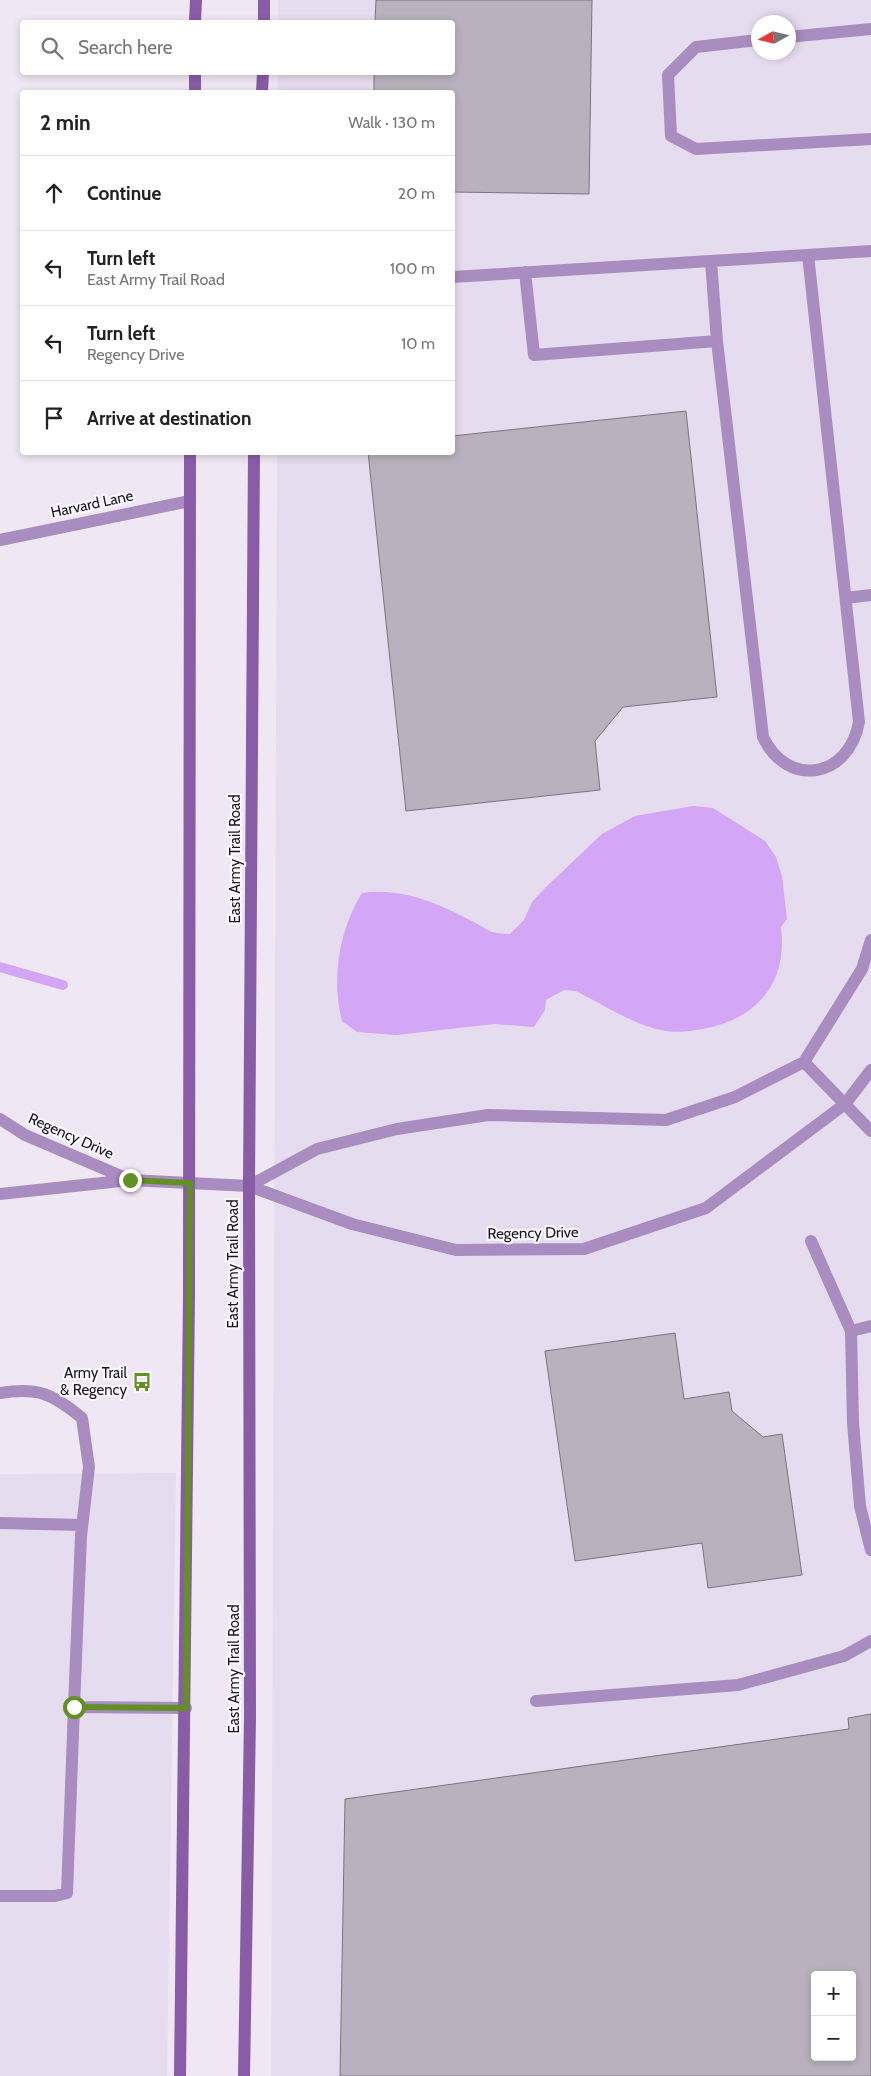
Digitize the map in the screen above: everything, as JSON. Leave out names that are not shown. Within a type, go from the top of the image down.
[{"type":"main road","points":[[196,0],[196,20]]},
{"type":"main road","points":[[264,0],[264,20]]},
{"type":"main road","points":[[195,75],[195,90]]},
{"type":"main road","points":[[262,75],[262,90]]},
{"type":"main road","points":[[180,2076],[186,1708],[190,1183],[190,455]]},
{"type":"main road","name":"East Army Trail Road","points":[[244,2076],[250,1718],[249,1186],[254,455]]},
{"type":"street","points":[[796,36],[871,29]]},
{"type":"street","points":[[751,41],[696,47],[668,75],[671,136],[696,150],[871,139]]},
{"type":"street","points":[[455,277],[871,251]]},
{"type":"street","points":[[711,261],[717,341],[763,737],[769,751],[781,761],[794,769],[810,771],[825,769],[838,762],[849,751],[857,737],[859,722],[808,255]]},
{"type":"street","points":[[525,272],[534,355],[717,341]]},
{"type":"street","name":"Harvard Lane","points":[[0,540],[190,501]]},
{"type":"street","points":[[846,598],[871,595]]},
{"type":"street","points":[[249,1186],[317,1149],[397,1129],[488,1115],[666,1120],[735,1097],[804,1062],[862,969],[871,940]]},
{"type":"street","points":[[804,1062],[871,1131]]},
{"type":"street","name":"Regency Drive","points":[[0,1194],[130,1180],[249,1186],[352,1224],[456,1250],[584,1249],[706,1208],[845,1104],[871,1070]]},
{"type":"street","name":"Regency Drive","points":[[0,1119],[25,1135],[130,1180]]},
{"type":"street","points":[[811,1242],[851,1331],[853,1424],[860,1506],[871,1550]]},
{"type":"street","points":[[851,1331],[871,1326]]},
{"type":"street","points":[[0,1393],[24,1389],[58,1398],[82,1418],[89,1467],[82,1525],[67,1893],[55,1896],[0,1896]]},
{"type":"street","points":[[0,1523],[82,1525]]},
{"type":"street","points":[[536,1701],[738,1685],[844,1656],[871,1641]]},
{"type":"street","points":[[74,1707],[186,1708]]},
{"type":"shaded area","points":[[278,0],[871,0],[871,2076],[271,2076],[277,455],[455,455],[455,90],[278,90],[278,75],[455,75],[455,20],[278,20]]},
{"type":"shaded area","points":[[693,806],[713,808],[765,841],[776,857],[782,876],[787,919],[781,927],[782,947],[779,965],[774,981],[765,995],[739,1017],[703,1029],[680,1032],[666,1031],[643,1025],[576,991],[564,990],[546,1000],[545,1010],[534,1027],[494,1024],[396,1035],[357,1032],[342,1021],[337,988],[339,955],[348,923],[362,893],[391,892],[405,894],[446,908],[489,931],[510,934],[524,920],[532,902],[602,834],[635,816]]},
{"type":"shaded area","points":[[176,1473],[167,2076],[0,2076],[0,1474]]},
{"type":"building","points":[[376,0],[592,0],[589,194],[455,192],[455,90],[374,90],[374,75],[455,75],[455,20],[375,20]]},
{"type":"building","points":[[686,411],[717,697],[623,707],[595,741],[600,790],[406,811],[368,455],[455,455],[455,436]]},
{"type":"building","points":[[675,1333],[684,1399],[729,1392],[732,1411],[763,1437],[782,1434],[802,1575],[708,1588],[702,1543],[575,1561],[545,1351]]},
{"type":"building","points":[[871,1714],[871,2076],[340,2076],[345,1799],[849,1729],[848,1718]]},
{"type":"waterway","points":[[0,967],[63,985]]},
{"type":"place","name":"Army Trail & Regency","points":[[142,1382]]},
{"type":"route","points":[[74,1707],[186,1708],[190,1183],[130,1180]]}]
